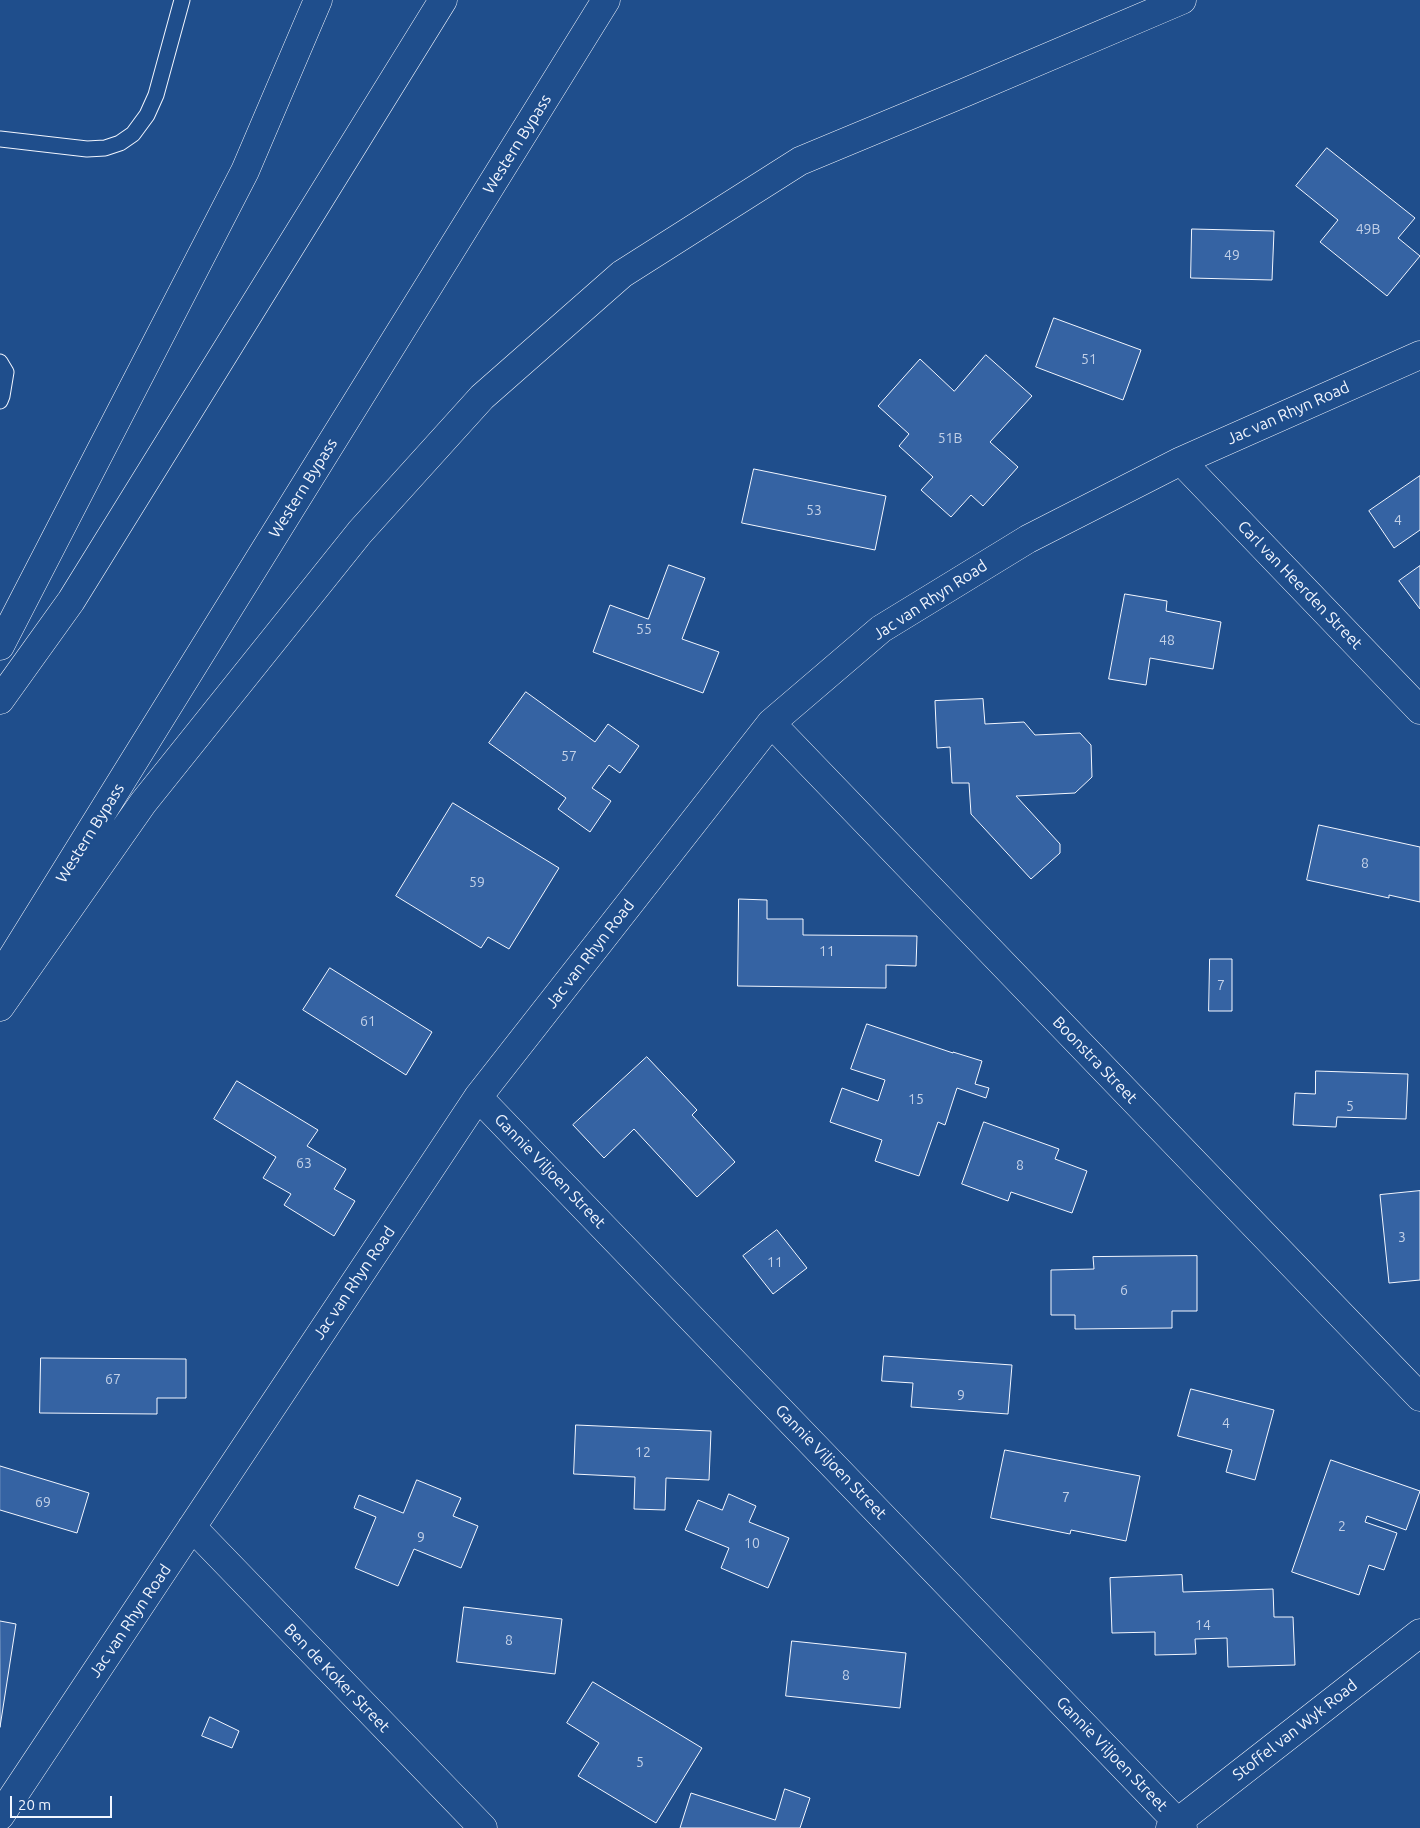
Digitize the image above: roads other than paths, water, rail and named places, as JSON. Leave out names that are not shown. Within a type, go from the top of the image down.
[{"type":"main road","points":[[0,646],[245,171],[318,0]]},
{"type":"main road","points":[[0,700],[71,601],[443,0]]},
{"type":"main road","name":"Western Bypass","points":[[0,977],[606,0]]},
{"type":"main road","points":[[0,1007],[143,803],[360,532],[482,397],[622,274],[800,161],[1182,0]]},
{"type":"main road","name":"Jac van Rhyn Road","points":[[0,1816],[478,1097],[771,724],[880,629],[1028,538],[1181,461],[1420,354]]},
{"type":"main road","name":"Carl van Heerden Street","points":[[1181,461],[1420,710]]},
{"type":"main road","name":"Boonstra Street","points":[[771,724],[1420,1397]]},
{"type":"main road","name":"Gannie Viljoen Street","points":[[478,1097],[1177,1826]]},
{"type":"main road","name":"Ben de Koker Street","points":[[192,1528],[483,1828]]},
{"type":"main road","name":"Stoffel van Wyk Road","points":[[1177,1826],[1420,1633]]},
{"type":"lane","points":[[0,139],[87,149],[105,148],[120,143],[133,134],[147,115],[156,95],[182,0]]},
{"type":"lane","points":[[0,362],[6,372],[0,402]]}]
